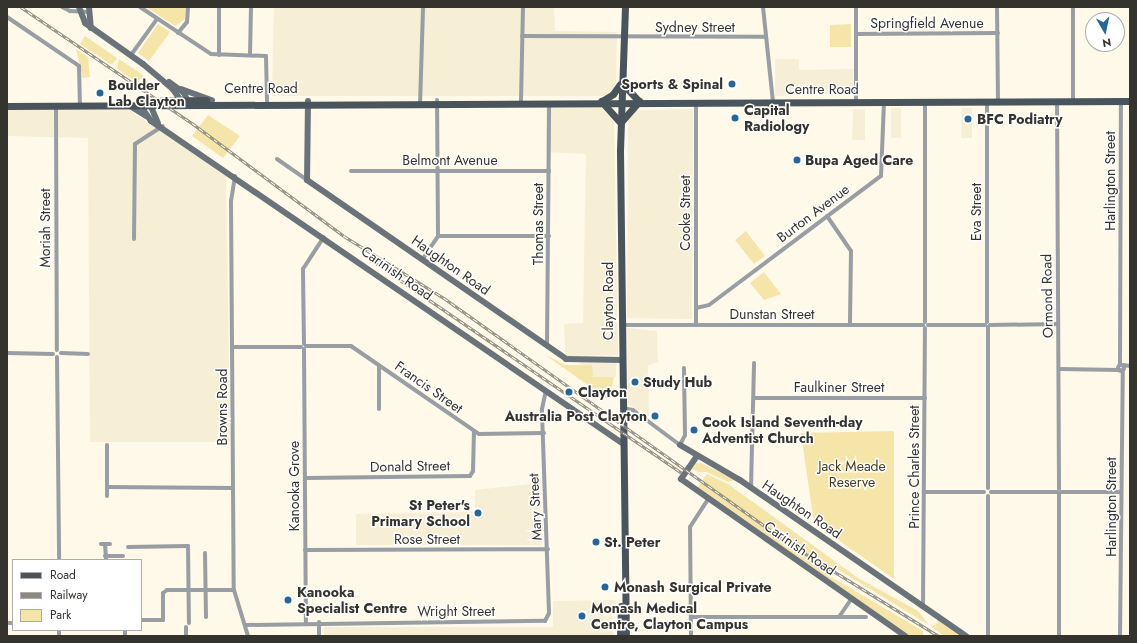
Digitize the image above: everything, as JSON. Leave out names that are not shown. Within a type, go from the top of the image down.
[{"type":"main road","name":"Clayton Road","points":[[625,7],[620,123],[623,596],[626,636]]},
{"type":"main road","points":[[622,82],[629,94],[639,101],[620,123],[601,101],[614,94],[622,82]]},
{"type":"main road","name":"Centre Road","points":[[7,106],[56,106],[80,103],[130,106],[170,100],[186,103],[1130,101]]},
{"type":"main road","name":"Centre Road","points":[[7,102],[146,104],[157,106],[212,100],[308,103]]},
{"type":"main road","name":"Clayton Road","points":[[620,636],[623,596]]},
{"type":"street","points":[[62,7],[80,10],[89,9],[91,28]]},
{"type":"street","points":[[140,7],[211,54],[264,55],[268,59],[267,101]]},
{"type":"street","points":[[178,33],[187,22],[188,7]]},
{"type":"street","points":[[219,7],[219,55]]},
{"type":"street","points":[[250,7],[250,55]]},
{"type":"street","points":[[420,103],[423,7]]},
{"type":"street","points":[[517,102],[523,7]]},
{"type":"street","points":[[763,7],[773,102]]},
{"type":"street","points":[[856,7],[856,102]]},
{"type":"street","points":[[997,7],[998,101]]},
{"type":"street","points":[[1073,7],[1074,101]]},
{"type":"street","points":[[80,10],[91,28],[174,87],[212,100]]},
{"type":"street","points":[[7,17],[79,66],[80,103]]},
{"type":"street","points":[[131,55],[157,19]]},
{"type":"street","name":"Springfield Avenue","points":[[856,34],[998,33]]},
{"type":"street","name":"Sydney Street","points":[[522,36],[766,38]]},
{"type":"street","points":[[170,100],[174,87]]},
{"type":"street","points":[[174,87],[186,103]]},
{"type":"street","name":"Eva Street","points":[[987,101],[988,488]]},
{"type":"street","name":"Ormond Road","points":[[1057,101],[1059,636]]},
{"type":"street","name":"Harlington Street","points":[[1120,636],[1121,101]]},
{"type":"street","name":"Thomas Street","points":[[547,346],[549,102]]},
{"type":"street","name":"Cooke Street","points":[[696,102],[696,324]]},
{"type":"street","name":"Burton Avenue","points":[[696,308],[709,305],[881,176],[884,102]]},
{"type":"street","name":"Prince Charles Street","points":[[923,607],[925,492],[925,102]]},
{"type":"street","points":[[307,180],[308,103]]},
{"type":"street","points":[[422,260],[438,236],[437,103]]},
{"type":"street","points":[[146,104],[146,116]]},
{"type":"street","name":"Carinish Road","points":[[146,104],[159,122]]},
{"type":"street","name":"Moriah Street","points":[[56,106],[59,559]]},
{"type":"street","name":"Carinish Road","points":[[130,106],[159,122],[622,443]]},
{"type":"street","points":[[134,239],[135,144],[159,122],[157,106]]},
{"type":"street","name":"Haughton Road","points":[[277,159],[566,359],[622,360]]},
{"type":"street","name":"Belmont Avenue","points":[[351,171],[549,171]]},
{"type":"street","name":"Browns Road","points":[[235,175],[231,201],[234,590],[247,625],[248,636]]},
{"type":"street","points":[[827,216],[851,251],[850,325]]},
{"type":"street","points":[[438,236],[549,236]]},
{"type":"street","name":"Kanooka Grove","points":[[306,622],[304,269],[325,237]]},
{"type":"street","name":"Dunstan Street","points":[[622,325],[1058,324]]},
{"type":"street","name":"Francis Street","points":[[233,347],[351,346],[474,431]]},
{"type":"street","points":[[7,354],[88,354]]},
{"type":"street","points":[[751,488],[754,363]]},
{"type":"street","points":[[379,366],[379,409]]},
{"type":"street","points":[[1059,370],[1110,369],[1130,366]]},
{"type":"street","points":[[680,445],[685,435],[684,368]]},
{"type":"street","name":"Mary Street","points":[[545,621],[550,613],[544,433],[546,390]]},
{"type":"street","name":"Faulkiner Street","points":[[754,398],[925,398]]},
{"type":"street","name":"Haughton Road","points":[[622,408],[633,410],[680,445],[751,488],[966,636]]},
{"type":"street","points":[[622,423],[630,415],[646,420]]},
{"type":"street","points":[[474,431],[544,433]]},
{"type":"street","name":"Donald Street","points":[[305,478],[470,476],[473,471],[474,431]]},
{"type":"street","points":[[106,446],[107,496]]},
{"type":"street","name":"Carinish Road","points":[[697,456],[681,479],[905,636]]},
{"type":"street","points":[[107,487],[233,488]]},
{"type":"street","points":[[925,492],[984,492],[988,488],[991,492]]},
{"type":"street","points":[[984,492],[988,496]]},
{"type":"street","points":[[991,492],[1121,492]]},
{"type":"street","points":[[988,636],[988,496],[991,492]]},
{"type":"street","points":[[691,636],[690,527],[708,499]]},
{"type":"street","points":[[110,544],[103,544],[105,558],[123,556]]},
{"type":"street","points":[[128,547],[188,546],[188,625],[186,636]]},
{"type":"street","name":"Rose Street","points":[[305,550],[548,549]]},
{"type":"street","points":[[205,553],[206,617]]},
{"type":"street","points":[[142,620],[163,620],[164,591],[234,590]]},
{"type":"street","points":[[839,617],[852,598]]},
{"type":"street","points":[[691,617],[866,616]]},
{"type":"street","name":"Wright Street","points":[[247,625],[306,622],[545,621]]},
{"type":"street","points":[[319,622],[319,636]]},
{"type":"shaded area","points":[[274,7],[554,7],[555,31],[617,32],[616,84],[611,92],[602,96],[272,96]]},
{"type":"shaded area","points":[[775,59],[799,59],[799,70],[853,69],[853,93],[775,96]]},
{"type":"shaded area","points":[[601,107],[614,121],[618,355],[568,356],[565,353],[564,324],[583,323],[586,154],[546,152],[546,108]]},
{"type":"shaded area","points":[[891,108],[901,108],[901,138],[891,138]]},
{"type":"shaded area","points":[[962,108],[972,108],[972,138],[961,138]]},
{"type":"shaded area","points":[[693,109],[692,319],[627,318],[628,119],[633,111]]},
{"type":"shaded area","points":[[853,109],[865,109],[865,140],[852,140]]},
{"type":"shaded area","points":[[7,110],[129,110],[226,175],[230,442],[90,442],[88,138],[7,136]]},
{"type":"shaded area","points":[[627,328],[657,331],[658,362],[648,365],[649,416],[628,404]]},
{"type":"shaded area","points":[[578,362],[616,363],[616,377],[592,377]]},
{"type":"shaded area","name":"St Peter's Primary School","points":[[539,483],[542,545],[356,545],[356,514],[475,512],[475,490]]},
{"type":"shaded area","name":"Monash Medical Centre, Clayton Campus","points":[[616,600],[612,613],[614,636],[324,636],[324,627],[553,627],[553,601]]},
{"type":"green space","points":[[146,7],[186,7],[185,19],[175,26]]},
{"type":"green space","points":[[158,24],[170,32],[149,61],[138,53]]},
{"type":"green space","points":[[851,24],[851,47],[830,47],[830,25]]},
{"type":"green space","points":[[85,36],[117,58],[112,65],[80,44]]},
{"type":"green space","points":[[76,49],[88,57],[90,77],[83,78]]},
{"type":"green space","points":[[119,59],[143,75],[138,83],[117,69]]},
{"type":"green space","points":[[208,115],[240,136],[223,158],[192,136]]},
{"type":"green space","points":[[746,231],[765,256],[754,264],[735,240]]},
{"type":"green space","points":[[764,272],[781,294],[764,300],[750,283]]},
{"type":"green space","points":[[544,354],[565,365],[592,365],[593,377],[614,377],[610,396],[606,398]]},
{"type":"green space","name":"Jack Meade Reserve","points":[[894,431],[894,579],[814,523],[801,433]]},
{"type":"green space","points":[[696,463],[701,463],[735,480],[728,482],[707,472],[698,472],[692,469]]},
{"type":"green space","points":[[707,474],[728,484],[858,578],[918,611],[929,625],[834,567],[828,575],[923,631],[923,635],[909,636],[698,487]]},
{"type":"green space","points":[[936,618],[962,636],[945,636],[932,627],[938,622]]},
{"type":"railway","points":[[21,7],[192,123],[344,236],[444,298],[793,546],[939,636]]},
{"type":"railway","points":[[371,260],[681,472]]},
{"type":"place","name":"Sports & Spinal","points":[[732,84]]},
{"type":"place","name":"Boulder Lab Clayton","points":[[100,93]]},
{"type":"place","name":"Capital Radiology","points":[[735,118]]},
{"type":"place","name":"BFC Podiatry","points":[[968,119]]},
{"type":"place","name":"Bupa Aged Care","points":[[797,160]]},
{"type":"place","name":"Study Hub","points":[[635,382]]},
{"type":"place","name":"Clayton","points":[[569,392]]},
{"type":"place","name":"Australia Post Clayton","points":[[655,416]]},
{"type":"place","name":"Cook Island Seventh-day Adventist Church","points":[[694,430]]},
{"type":"place","name":"St Peter's Primary School","points":[[478,513]]},
{"type":"place","name":"St. Peter","points":[[596,542]]},
{"type":"place","name":"Monash Surgical Private","points":[[605,587]]},
{"type":"place","name":"Kanooka Specialist Centre","points":[[288,600]]},
{"type":"place","name":"Monash Medical Centre, Clayton Campus","points":[[582,616]]}]
